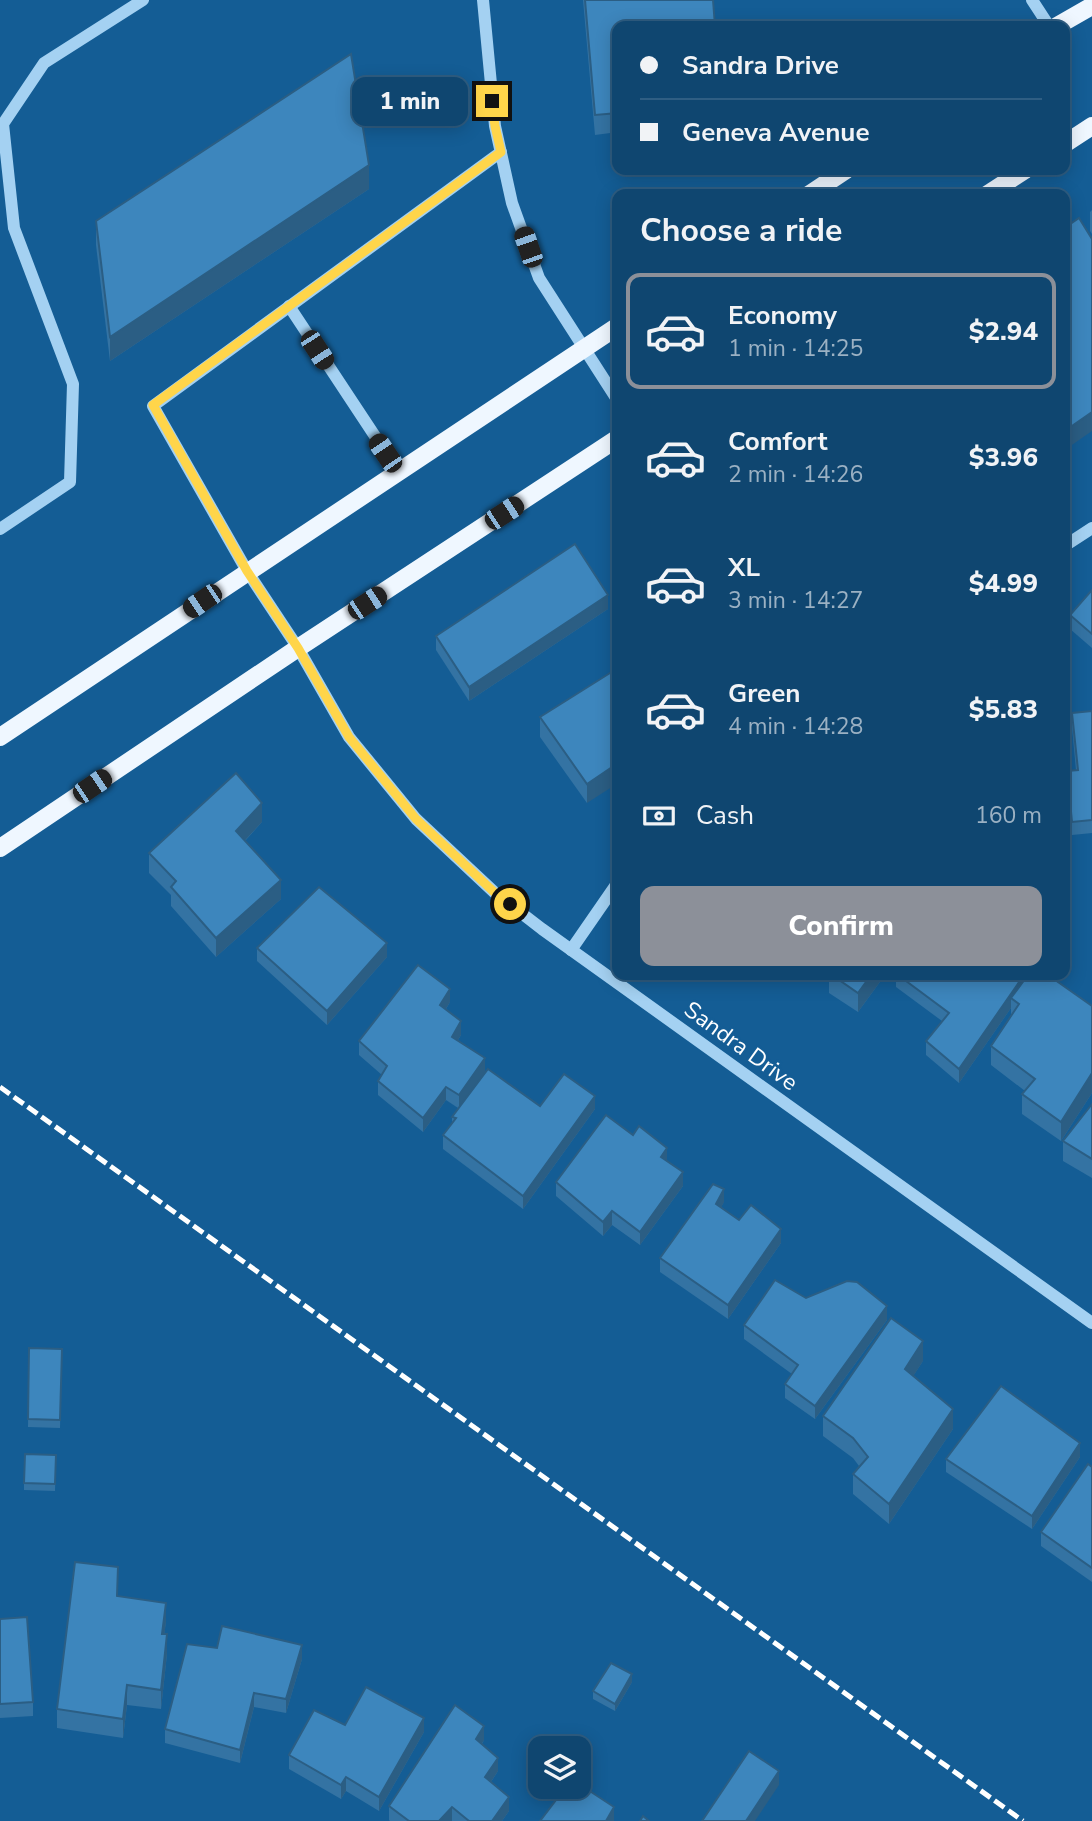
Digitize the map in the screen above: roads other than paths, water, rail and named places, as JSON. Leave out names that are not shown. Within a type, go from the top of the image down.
[{"type":"main road","points":[[1066,21],[1092,6]]},
{"type":"main road","points":[[1070,140],[1092,126]]},
{"type":"main road","points":[[818,189],[838,175]]},
{"type":"main road","points":[[996,189],[1017,175]]},
{"type":"main road","points":[[0,737],[612,330]]},
{"type":"main road","points":[[0,848],[612,442]]},
{"type":"street","points":[[0,529],[70,482],[73,384],[14,228],[3,124],[44,63],[143,0]]},
{"type":"street","points":[[483,0],[495,126],[512,203],[539,278],[612,392]]},
{"type":"street","points":[[1032,0],[1046,21]]},
{"type":"street","points":[[398,471],[289,306],[501,152]]},
{"type":"street","name":"Sandra Drive","points":[[289,306],[153,405],[247,571],[298,648],[349,737],[416,819],[494,892],[612,979]]},
{"type":"street","points":[[1070,542],[1092,528]]},
{"type":"street","points":[[572,950],[612,891]]},
{"type":"street","name":"Sandra Drive","points":[[614,980],[1092,1323]]},
{"type":"railway","points":[[0,1087],[1023,1821]]}]
